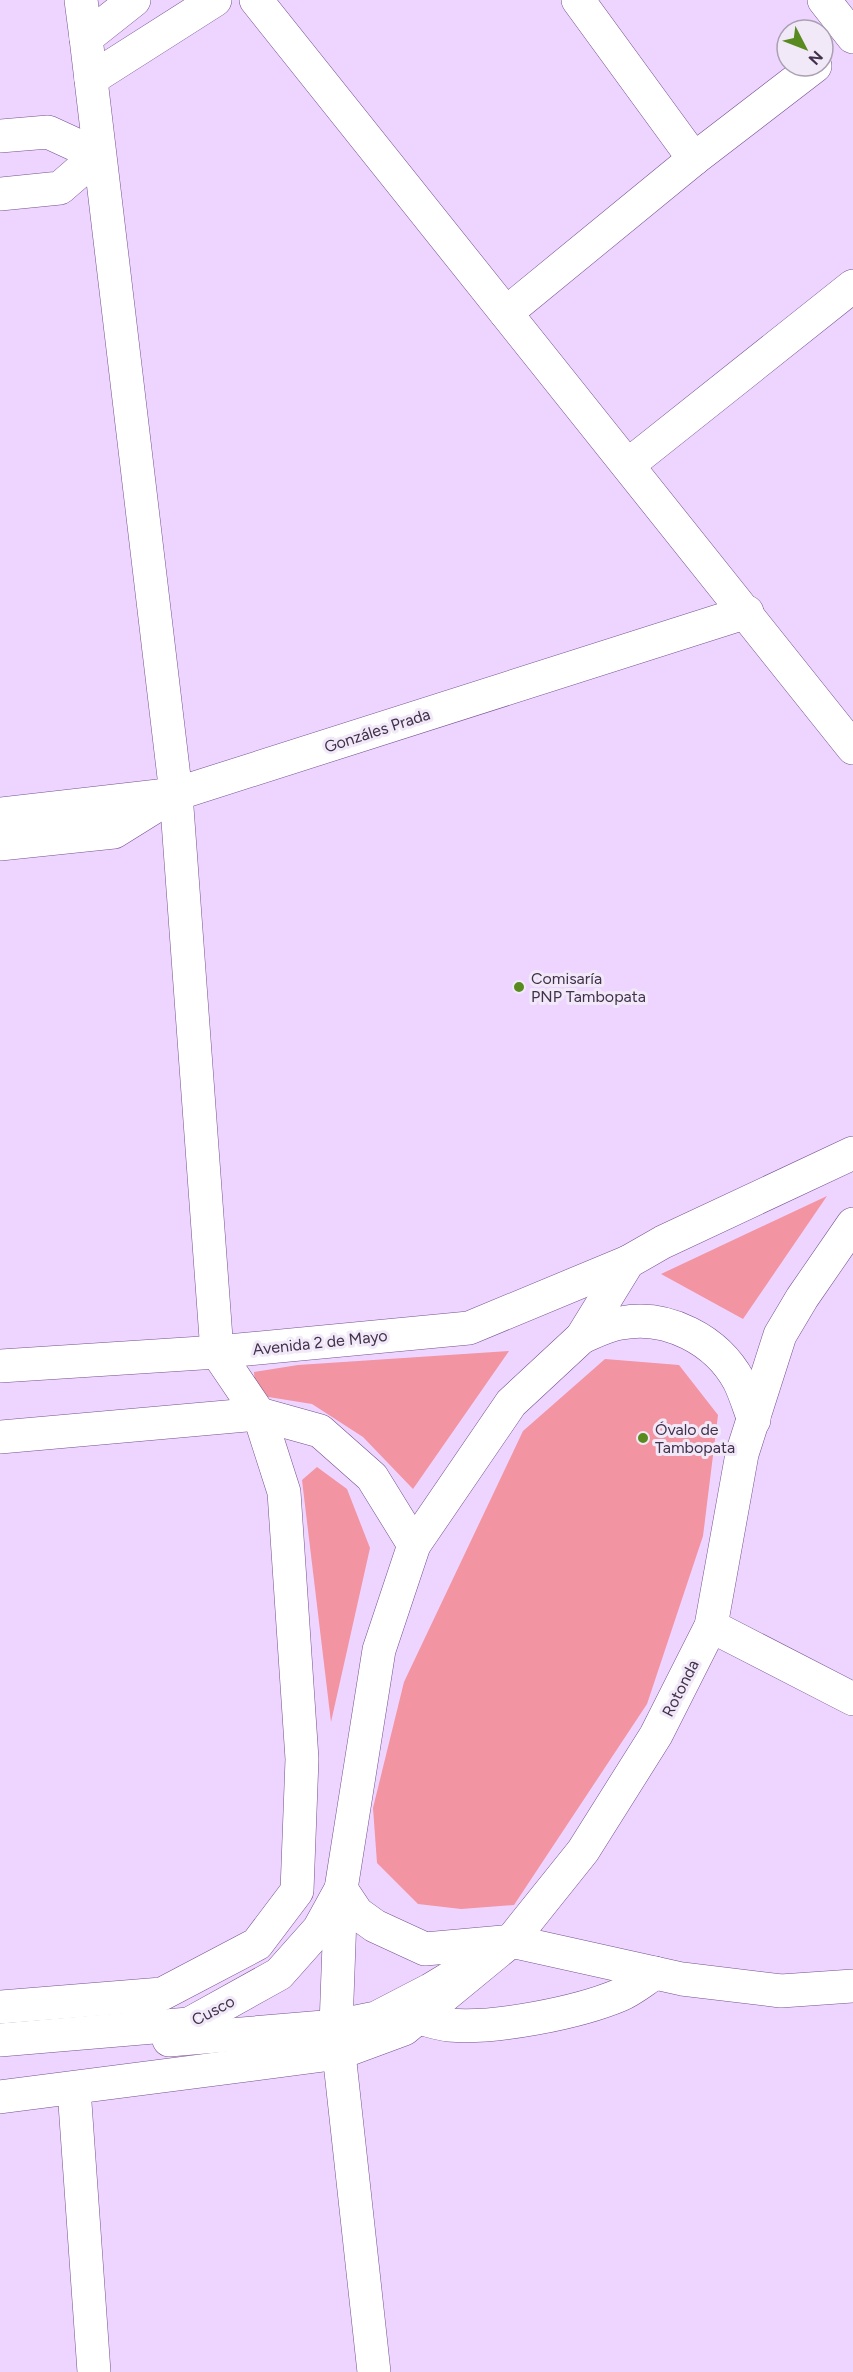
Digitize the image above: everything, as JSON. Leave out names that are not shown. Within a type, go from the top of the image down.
[{"type":"main road","points":[[0,2007],[162,1994],[257,1944],[297,1892],[302,1759],[284,1492],[259,1414],[217,1353],[176,794],[81,0]]},
{"type":"main road","points":[[86,38],[134,0]]},
{"type":"main road","points":[[91,79],[215,0]]},
{"type":"main road","points":[[256,0],[747,612],[853,748]]},
{"type":"main road","points":[[578,0],[694,159]]},
{"type":"main road","points":[[824,0],[853,37],[835,51]]},
{"type":"main road","points":[[506,313],[694,159],[799,78]]},
{"type":"main road","points":[[0,136],[48,132],[98,155]]},
{"type":"main road","points":[[0,195],[60,188],[98,155]]},
{"type":"main road","points":[[628,465],[853,286]]},
{"type":"main road","name":"Gonzáles Prada","points":[[0,814],[176,794],[747,612]]},
{"type":"main road","points":[[0,844],[114,832],[176,794]]},
{"type":"main road","name":"Avenida 2 de Mayo","points":[[0,1366],[217,1353],[468,1328],[628,1262],[663,1242],[853,1153]]},
{"type":"main road","name":"Rotonda","points":[[337,2040],[430,1990],[511,1941],[583,1851],[656,1735],[711,1626],[742,1454],[780,1335],[801,1298],[853,1224]]},
{"type":"main road","points":[[374,2372],[337,2040],[341,1889],[379,1650],[414,1545],[512,1403],[582,1337],[628,1262]]},
{"type":"main road","points":[[582,1337],[621,1323],[661,1322],[688,1332],[719,1355],[738,1380],[754,1420]]},
{"type":"main road","points":[[0,1437],[259,1414],[320,1431],[372,1477],[414,1545]]},
{"type":"main road","points":[[711,1626],[853,1698]]},
{"type":"main road","points":[[341,1889],[357,1913],[375,1926],[425,1949],[511,1941],[655,1972],[781,1991],[853,1986]]},
{"type":"main road","name":"Cusco","points":[[0,2040],[189,2024],[279,1974],[319,1929],[341,1889]]},
{"type":"main road","points":[[0,2097],[74,2089],[404,2028],[511,1941]]},
{"type":"main road","points":[[418,2018],[448,2025],[472,2025],[538,2016],[591,2005],[622,1994],[655,1972]]},
{"type":"main road","name":"Cusco","points":[[0,2057],[95,2046],[337,2040]]},
{"type":"main road","points":[[74,2089],[94,2372]]},
{"type":"shaded area","points":[[827,1196],[743,1319],[661,1274]]},
{"type":"shaded area","points":[[509,1351],[413,1489],[363,1437],[312,1404],[256,1395],[254,1372],[298,1365]]},
{"type":"shaded area","points":[[605,1359],[679,1365],[718,1415],[703,1536],[647,1704],[514,1905],[461,1909],[418,1904],[377,1863],[373,1808],[404,1682],[523,1431]]},
{"type":"shaded area","points":[[317,1467],[347,1489],[370,1548],[331,1722],[302,1480]]},
{"type":"place","name":"Comisaría PNP Tambopata","points":[[519,987]]},
{"type":"place","name":"Óvalo de Tambopata","points":[[643,1438]]}]
